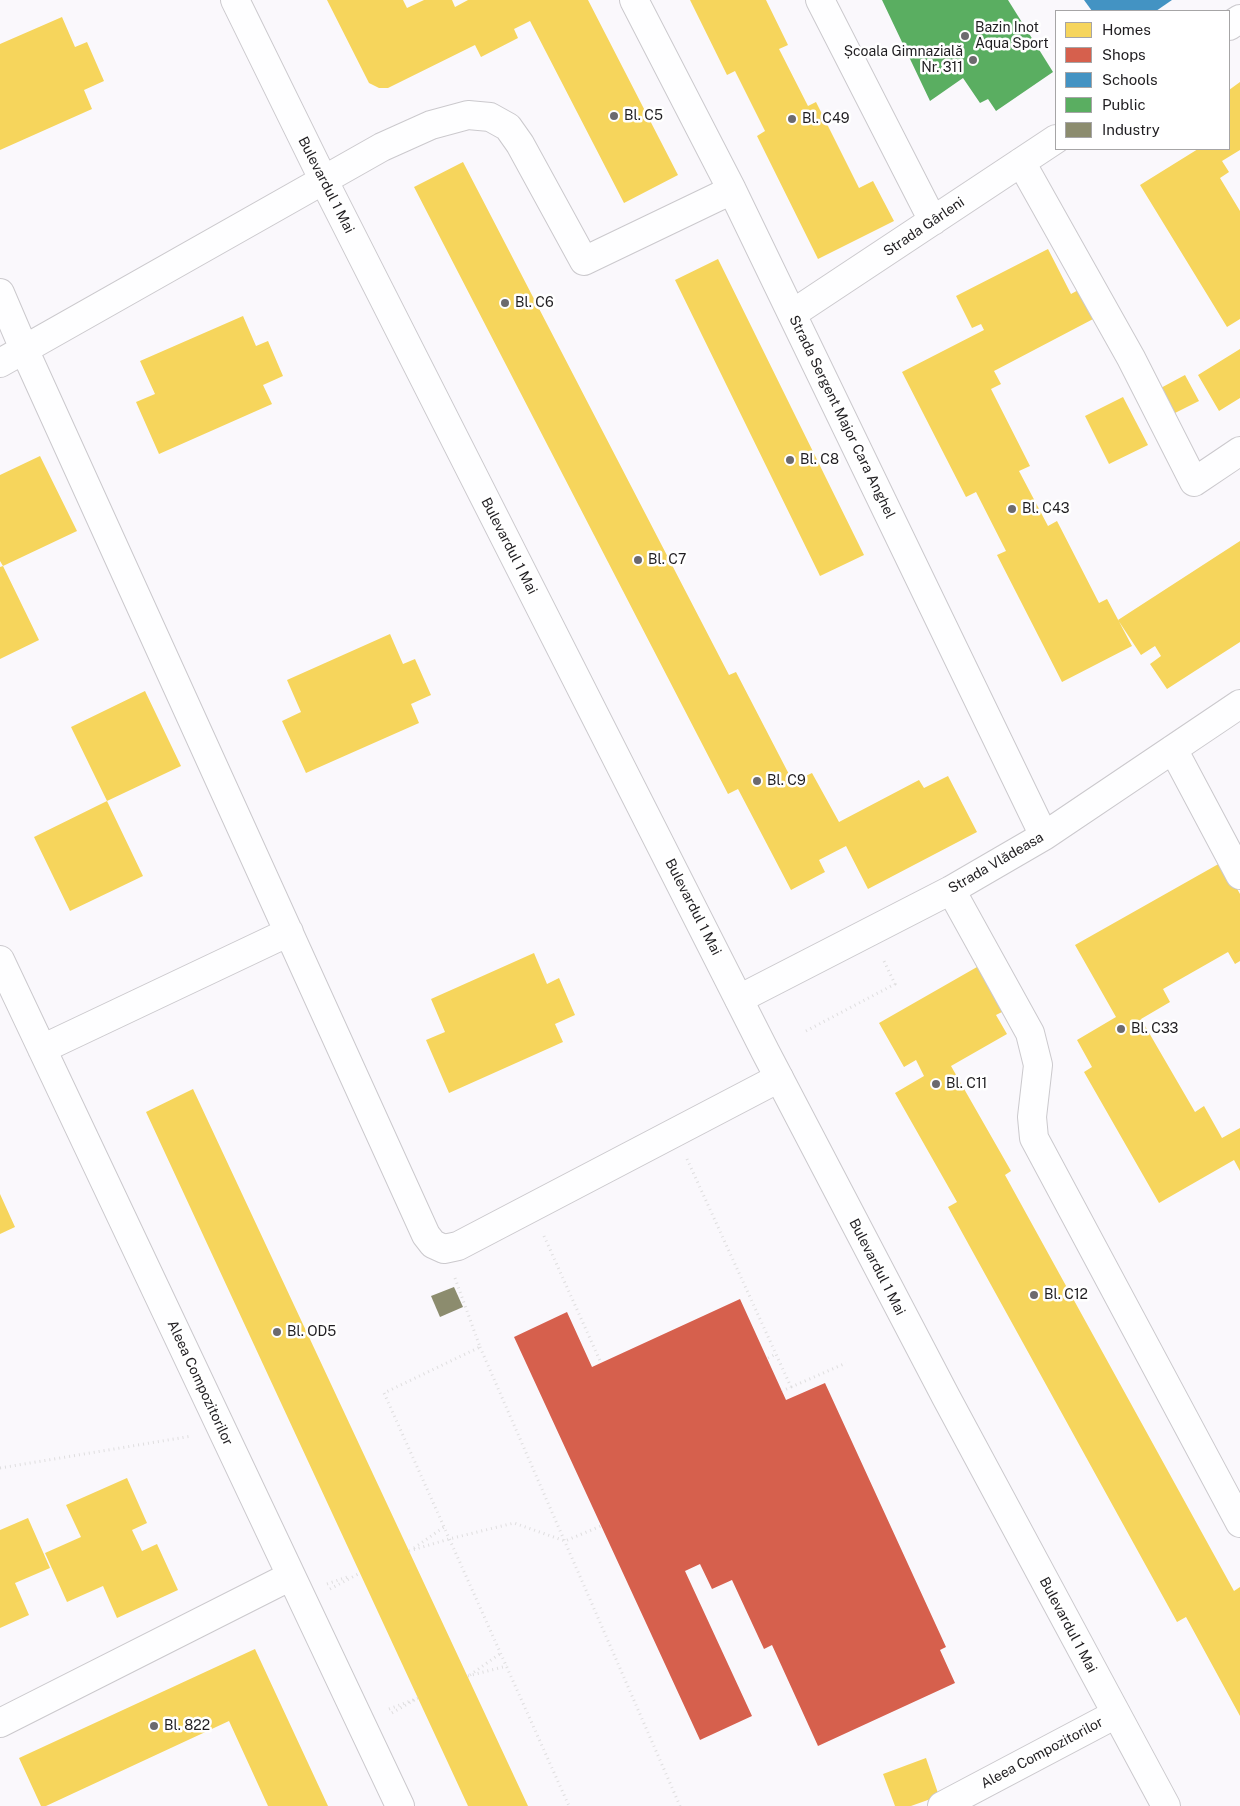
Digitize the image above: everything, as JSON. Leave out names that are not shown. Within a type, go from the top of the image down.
[{"type":"street","name":"Bulevardul 1 Mai","points":[[235,0],[323,179],[779,1078],[920,1349],[1166,1806]]},
{"type":"street","name":"Strada Sergent Major Cara Anghel","points":[[634,0],[732,190],[1044,836]]},
{"type":"street","points":[[820,0],[933,221]]},
{"type":"street","points":[[0,363],[382,147],[431,125],[468,115],[490,117],[508,128],[520,144],[584,261],[732,190]]},
{"type":"street","name":"Strada Gârleni","points":[[792,314],[1055,140]]},
{"type":"street","points":[[1022,162],[1131,358],[1194,482],[1240,451]]},
{"type":"street","points":[[0,293],[426,1235],[433,1244],[444,1249],[458,1246],[779,1078]]},
{"type":"street","name":"Strada Vlădeasa","points":[[739,999],[951,890],[1044,836],[1240,704]]},
{"type":"street","points":[[1173,749],[1240,875]]},
{"type":"street","points":[[951,890],[1030,1033],[1038,1065],[1032,1117],[1034,1138],[1240,1523]]},
{"type":"street","points":[[42,1049],[289,932]]},
{"type":"street","name":"Aleea Compozitorilor","points":[[0,960],[400,1806]]},
{"type":"street","points":[[0,1722],[291,1576]]},
{"type":"street","name":"Aleea Compozitorilor","points":[[942,1806],[1116,1714]]},
{"type":"path","points":[[806,1031],[895,984],[869,933]]},
{"type":"path","points":[[674,1133],[791,1387]]},
{"type":"path","points":[[531,1207],[601,1364]]},
{"type":"path","points":[[444,1249],[480,1346],[680,1806]]},
{"type":"path","points":[[480,1346],[384,1393],[568,1806]]},
{"type":"path","points":[[768,1358],[776,1354]]},
{"type":"path","points":[[782,1391],[846,1363]]},
{"type":"path","points":[[0,1468],[223,1431]]},
{"type":"path","points":[[444,1527],[409,1551],[449,1538],[514,1523],[565,1541],[601,1526]]},
{"type":"path","points":[[501,1653],[468,1676],[507,1666]]},
{"type":"building: Homes","name":"Bl. C5","points":[[327,0],[403,0],[407,8],[424,0],[452,0],[455,7],[468,0],[588,0],[678,175],[624,203],[530,21],[514,29],[518,38],[481,57],[475,45],[388,88],[379,88],[369,83]]},
{"type":"building: Homes","name":"Bl. C49","points":[[690,0],[766,0],[788,45],[779,49],[808,106],[816,102],[859,188],[873,181],[894,221],[818,259],[757,136],[765,131],[735,71],[727,75]]},
{"type":"building: Homes","points":[[62,17],[75,47],[87,42],[104,81],[84,90],[92,109],[0,150],[0,44]]},
{"type":"building: Homes","points":[[1240,82],[1240,150],[1222,161],[1229,172],[1220,178],[1240,211],[1240,319],[1227,327],[1140,185],[1196,150],[1230,150],[1230,89]]},
{"type":"building: Homes","points":[[463,162],[729,675],[736,672],[793,782],[812,773],[839,822],[919,780],[924,788],[948,776],[977,832],[868,889],[846,846],[819,860],[825,872],[791,890],[738,789],[728,794],[414,187]]},
{"type":"building: Homes","name":"Bl. C43","points":[[1048,249],[1071,294],[1082,288],[1097,317],[994,371],[1001,384],[991,389],[1030,466],[1019,471],[1048,526],[1057,521],[1099,603],[1107,599],[1132,646],[1062,682],[997,555],[1006,551],[976,492],[966,497],[902,372],[984,330],[981,324],[972,328],[956,296]]},
{"type":"building: Homes","name":"Bl. C8","points":[[718,259],[864,555],[820,576],[675,280]]},
{"type":"building: Homes","points":[[243,316],[256,346],[268,341],[283,376],[263,385],[272,404],[159,454],[136,402],[155,394],[140,361]]},
{"type":"building: Homes","points":[[1240,349],[1240,398],[1219,411],[1198,375]]},
{"type":"building: Homes","points":[[1185,375],[1199,401],[1171,415],[1157,390]]},
{"type":"building: Homes","points":[[1123,397],[1148,445],[1109,464],[1085,416]]},
{"type":"building: Homes","points":[[40,456],[77,531],[3,566],[0,561],[0,475]]},
{"type":"building: Homes","points":[[1240,541],[1240,642],[1167,689],[1150,664],[1161,656],[1155,646],[1141,655],[1118,620]]},
{"type":"building: Homes","points":[[3,566],[39,640],[0,659],[0,567]]},
{"type":"building: Homes","points":[[390,634],[403,664],[415,659],[431,695],[411,704],[419,723],[306,773],[282,721],[301,712],[287,680]]},
{"type":"building: Homes","points":[[145,691],[181,766],[107,801],[71,727]]},
{"type":"building: Homes","points":[[107,801],[143,876],[70,911],[34,837]]},
{"type":"building: Homes","name":"Bl. C33","points":[[1222,862],[1240,894],[1240,961],[1235,964],[1228,952],[1163,989],[1170,1002],[1141,1019],[1195,1112],[1204,1106],[1222,1138],[1240,1128],[1240,1171],[1234,1160],[1159,1203],[1084,1072],[1092,1067],[1077,1040],[1116,1017],[1075,945]]},
{"type":"building: Homes","points":[[534,953],[547,984],[559,978],[575,1015],[555,1024],[563,1042],[449,1093],[426,1040],[445,1032],[431,999]]},
{"type":"building: Homes","points":[[984,963],[1010,1008],[996,1015],[1007,1034],[951,1066],[1011,1171],[1005,1175],[1234,1591],[1240,1587],[1240,1716],[1186,1617],[1177,1622],[948,1207],[957,1202],[895,1093],[924,1076],[916,1060],[904,1067],[879,1023]]},
{"type":"building: Homes","name":"Bl. OD5","points":[[193,1089],[528,1806],[468,1806],[146,1112]]},
{"type":"building: Homes","points":[[0,1194],[15,1227],[0,1234]]},
{"type":"building: Homes","points":[[127,1478],[147,1523],[132,1530],[142,1551],[157,1544],[178,1590],[117,1618],[103,1586],[67,1602],[45,1553],[81,1537],[66,1505]]},
{"type":"building: Homes","points":[[28,1518],[50,1568],[15,1583],[29,1615],[0,1628],[0,1530]]},
{"type":"building: Homes","name":"Bl. 822","points":[[255,1649],[328,1806],[268,1806],[229,1721],[46,1806],[41,1806],[19,1758]]},
{"type":"building: Homes","points":[[926,1758],[939,1796],[911,1806],[895,1806],[883,1774]]},
{"type":"building: Shops","points":[[740,1299],[786,1400],[825,1383],[946,1647],[940,1650],[955,1683],[818,1746],[772,1645],[764,1649],[732,1580],[712,1589],[700,1564],[685,1571],[752,1716],[700,1740],[514,1337],[567,1312],[592,1367]]},
{"type":"building: Schools","points":[[1084,0],[1172,0],[1157,10],[1091,10]]},
{"type":"building: Public","name":"Bazin Inot Aqua Sport","points":[[882,0],[1008,0],[1053,72],[996,111],[988,99],[980,103],[963,78],[930,101]]},
{"type":"building: Industry","points":[[454,1287],[463,1307],[440,1317],[431,1296]]},
{"type":"place","name":"Bazin Inot Aqua Sport","points":[[965,36]]},
{"type":"place","name":"Școala Gimnazială Nr. 311","points":[[973,60]]},
{"type":"place","name":"Bl. C5","points":[[614,116]]},
{"type":"place","name":"Bl. C49","points":[[792,119]]},
{"type":"place","name":"Bl. C6","points":[[505,303]]},
{"type":"place","name":"Bl. C8","points":[[790,460]]},
{"type":"place","name":"Bl. C43","points":[[1012,509]]},
{"type":"place","name":"Bl. C7","points":[[638,560]]},
{"type":"place","name":"Bl. C9","points":[[757,781]]},
{"type":"place","name":"Bl. C33","points":[[1121,1029]]},
{"type":"place","name":"Bl. C11","points":[[936,1084]]},
{"type":"place","name":"Bl. C12","points":[[1034,1295]]},
{"type":"place","name":"Bl. OD5","points":[[277,1332]]},
{"type":"place","name":"Bl. 822","points":[[154,1726]]}]
